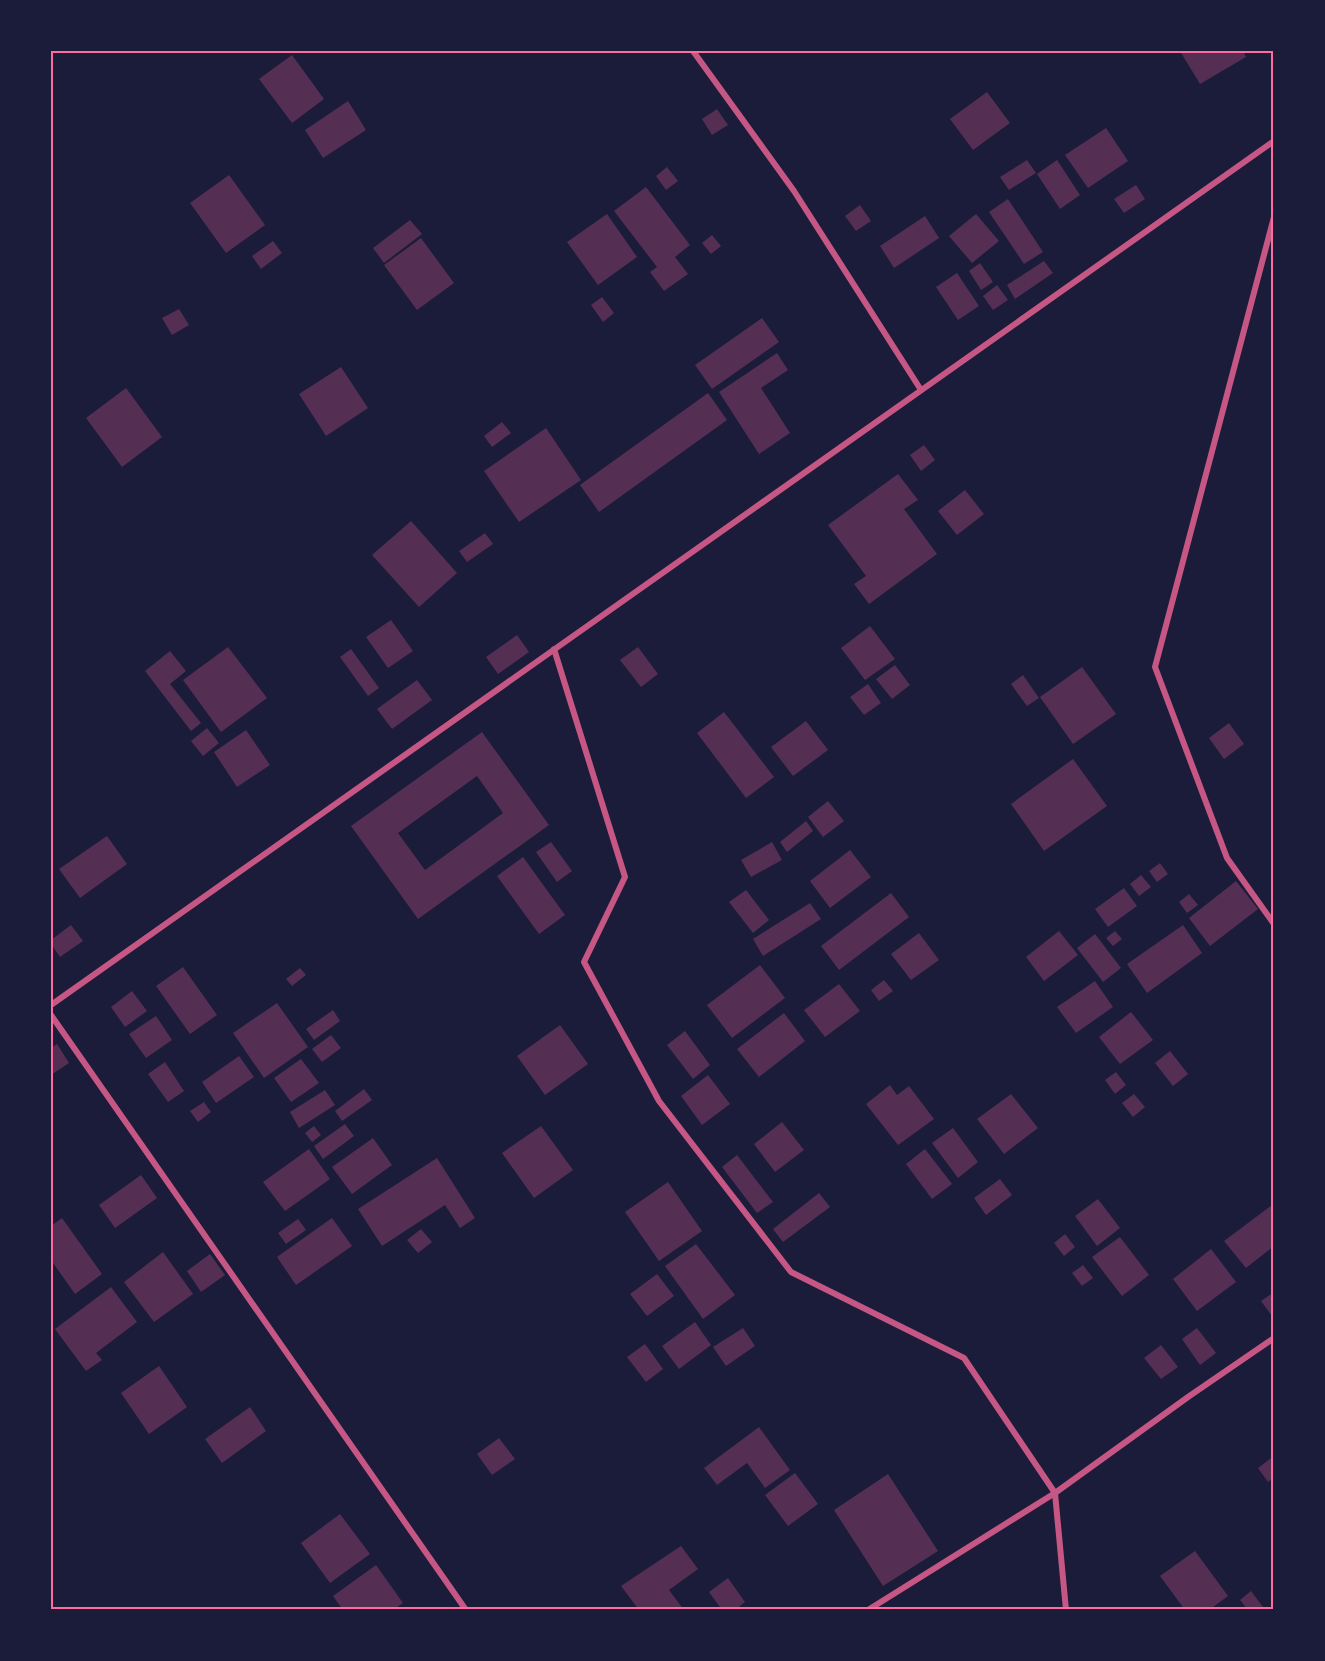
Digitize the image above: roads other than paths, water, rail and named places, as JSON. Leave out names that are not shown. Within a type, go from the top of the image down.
[{"type":"street","points":[[693,51],[794,191],[921,390]]},
{"type":"street","points":[[51,1005],[1274,141]]},
{"type":"street","points":[[1274,218],[1155,667],[1227,858],[1274,924]]},
{"type":"street","points":[[555,649],[625,878],[584,962],[659,1101],[791,1272],[964,1358],[1055,1493],[1066,1610]]},
{"type":"street","points":[[51,1014],[466,1610]]},
{"type":"street","points":[[868,1610],[1055,1493],[1274,1338]]}]
